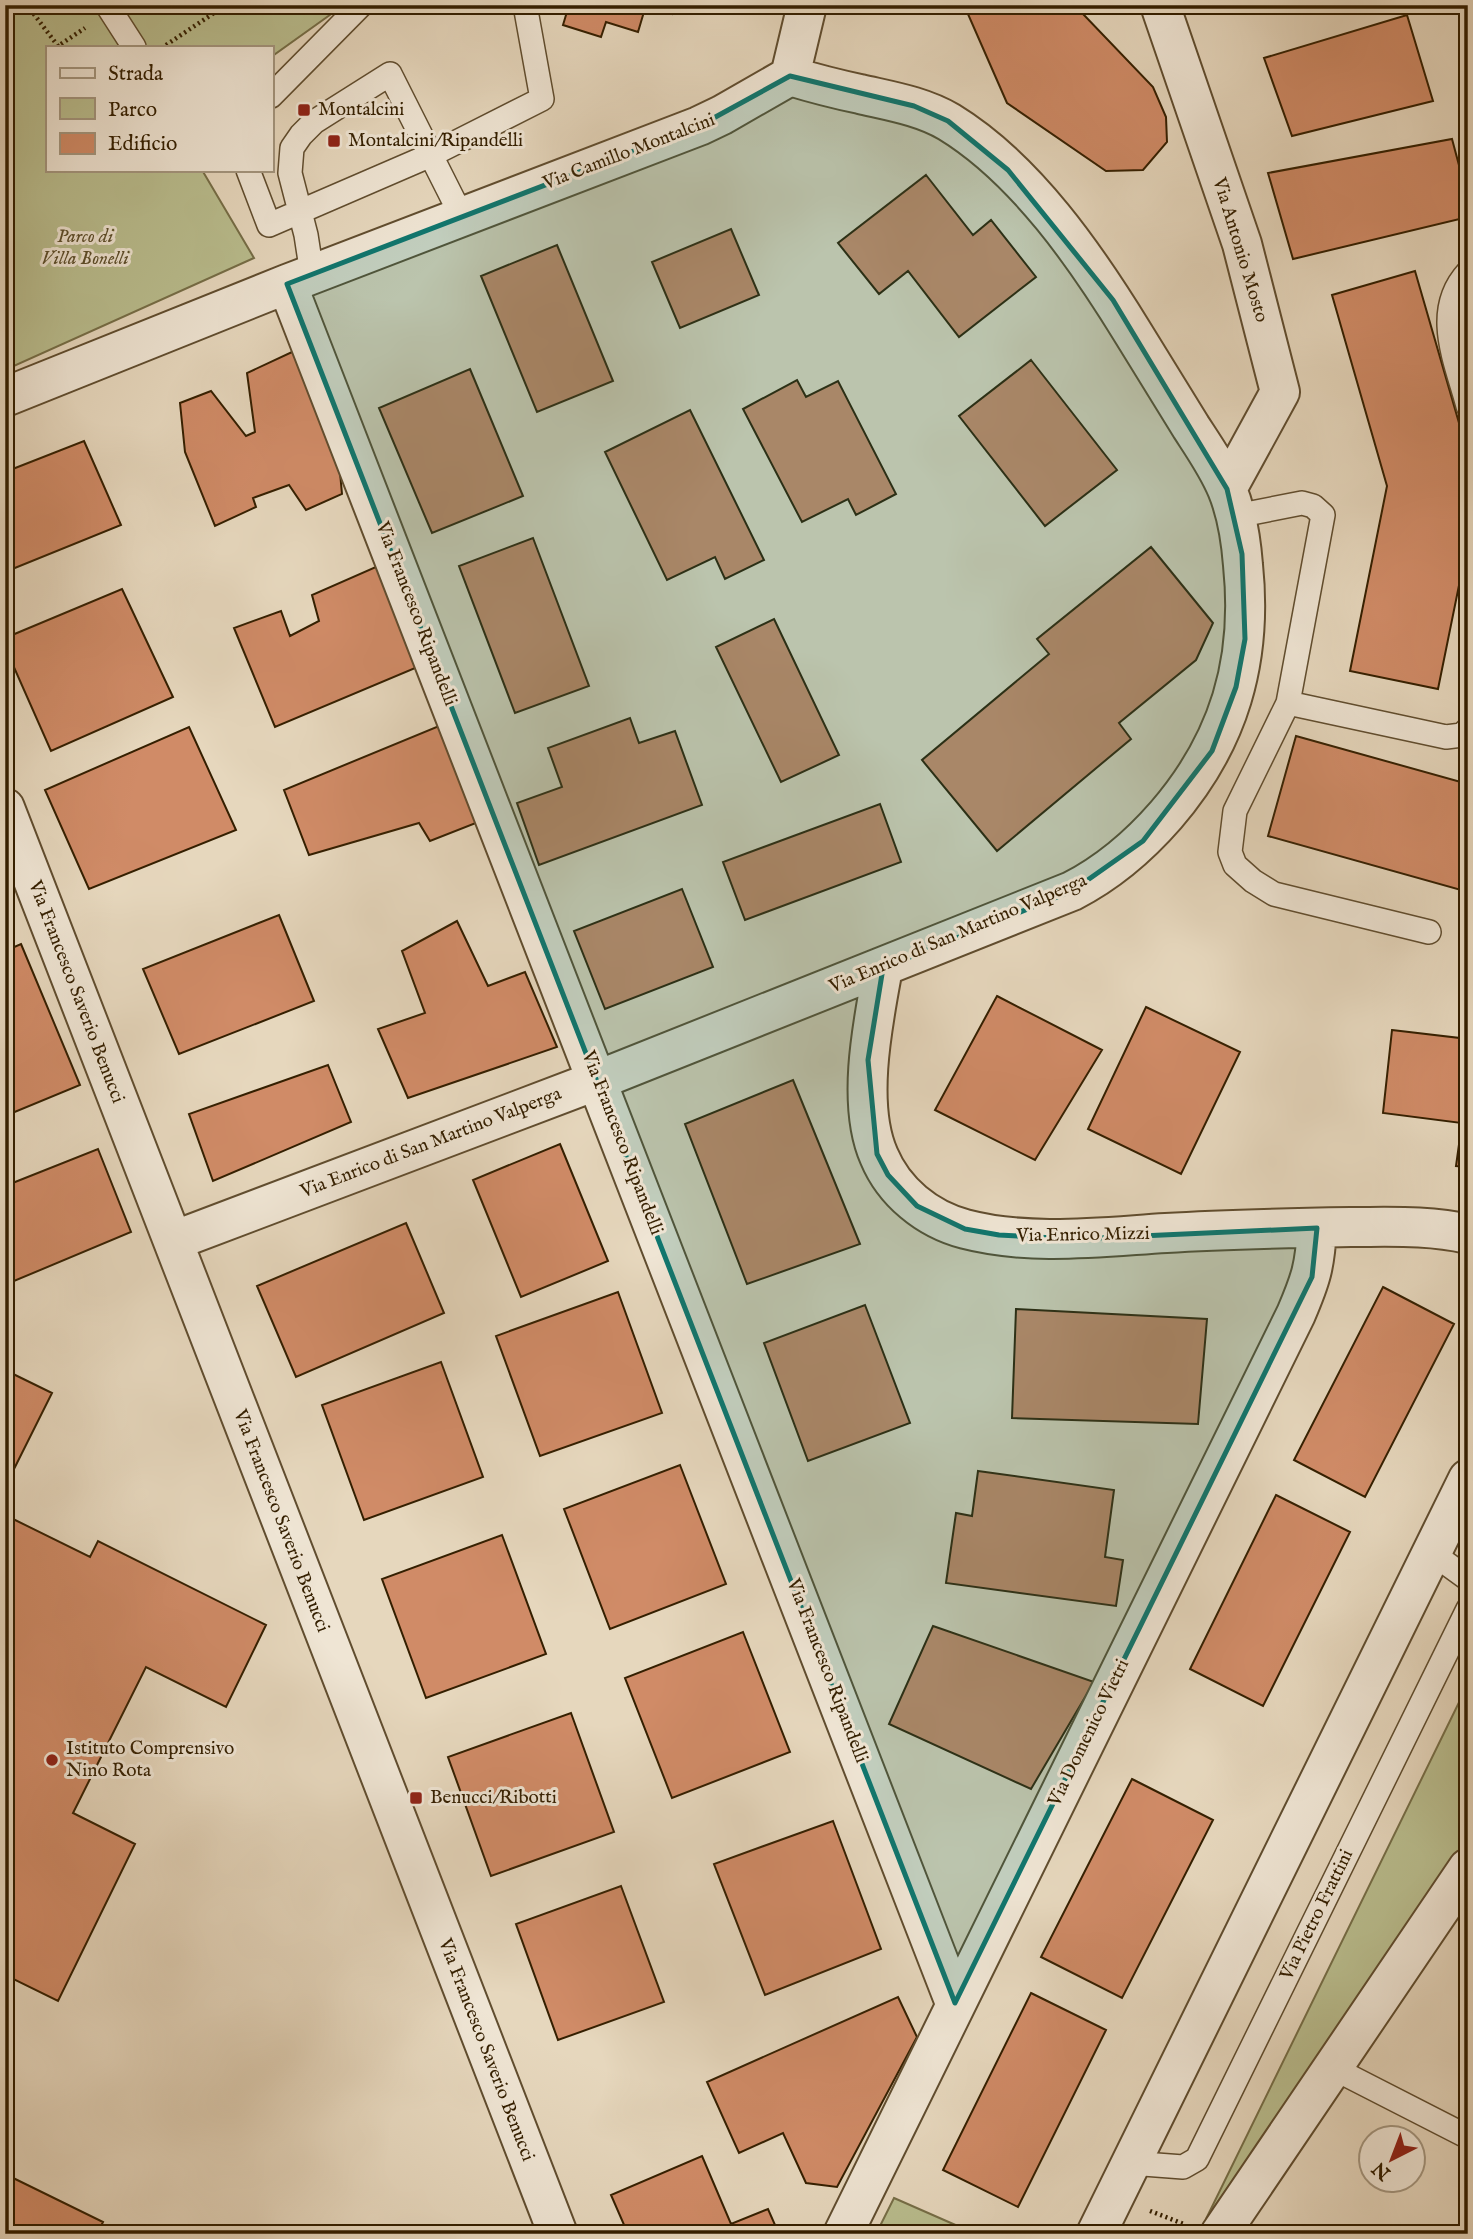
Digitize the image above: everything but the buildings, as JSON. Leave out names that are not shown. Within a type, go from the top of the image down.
[{"type":"street","points":[[790,76],[807,5]]},
{"type":"street","name":"Via Antonio Mosto","points":[[1160,5],[1242,244],[1280,392],[1231,503]]},
{"type":"street","name":"Via Camillo Montalcini","points":[[5,397],[300,279],[699,126],[722,116],[790,76]]},
{"type":"street","name":"Via Enrico di San Martino Valperga","points":[[173,1241],[598,1080],[883,968],[1086,883],[1143,841],[1183,794],[1220,734],[1242,660],[1247,611],[1242,554],[1231,503],[1211,458],[1112,300],[1041,204],[1008,170],[948,121],[914,106],[828,88],[790,76]]},
{"type":"street","name":"Via Francesco Ripandelli","points":[[300,279],[598,1080],[955,2003]]},
{"type":"street","name":"Via Francesco Saverio Benucci","points":[[5,808],[558,2234]]},
{"type":"street","name":"Via Enrico Mizzi","points":[[883,968],[868,1060],[867,1083],[872,1131],[877,1154],[888,1175],[917,1206],[937,1219],[965,1229],[1035,1238],[1075,1239],[1317,1227],[1413,1227],[1468,1234]]},
{"type":"street","name":"Via Domenico Vietri","points":[[842,2234],[1296,1314],[1312,1277],[1317,1227]]},
{"type":"street","points":[[1096,2234],[1129,2163],[1448,1535],[1468,1479]]},
{"type":"street","points":[[1220,2234],[1468,1868]]},
{"type":"lane","points":[[273,94],[361,5]]},
{"type":"lane","points":[[249,172],[269,225],[431,155],[542,99],[525,5]]},
{"type":"lane","points":[[108,8],[133,46]]},
{"type":"lane","points":[[300,279],[300,211],[290,173],[290,154],[296,141],[314,122],[390,74],[462,216]]},
{"type":"lane","points":[[1468,272],[1457,284],[1448,307],[1450,338],[1468,406]]},
{"type":"lane","points":[[1231,503],[1302,503],[1313,506],[1323,515],[1288,703],[1235,811],[1230,852],[1234,865],[1274,894],[1429,932]]},
{"type":"lane","points":[[1288,703],[1446,737],[1462,735],[1468,729]]},
{"type":"lane","points":[[1448,1535],[1468,1579]]},
{"type":"lane","name":"Via Pietro Frattini","points":[[1129,2163],[1183,2167],[1197,2159],[1468,1609]]},
{"type":"lane","points":[[1333,2068],[1468,2137]]},
{"type":"path","points":[[27,5],[58,46],[108,8]]},
{"type":"path","points":[[164,46],[226,5]]},
{"type":"highlighted area","points":[[790,76],[914,106],[948,121],[1008,170],[1113,300],[1227,489],[1242,554],[1245,639],[1236,687],[1212,751],[1143,841],[1072,891],[883,968],[868,1060],[877,1154],[888,1175],[917,1206],[965,1229],[999,1235],[1075,1239],[1317,1228],[1312,1277],[955,2003],[287,284],[699,126]]},
{"type":"green space","name":"Parco di Villa Bonelli","points":[[5,5],[330,5],[334,12],[273,56],[273,46],[46,46],[46,172],[203,172],[254,258],[5,370]]},
{"type":"green space","points":[[1468,1684],[1468,1838],[1206,2219]]},
{"type":"green space","points":[[894,2198],[976,2234],[876,2234]]},
{"type":"place","name":"Montalcini","points":[[304,110]]},
{"type":"place","name":"Montalcini/Ripandelli","points":[[334,141]]},
{"type":"place","name":"Istituto Comprensivo Nino Rota","points":[[52,1760]]},
{"type":"place","name":"Benucci/Ribotti","points":[[416,1798]]}]
